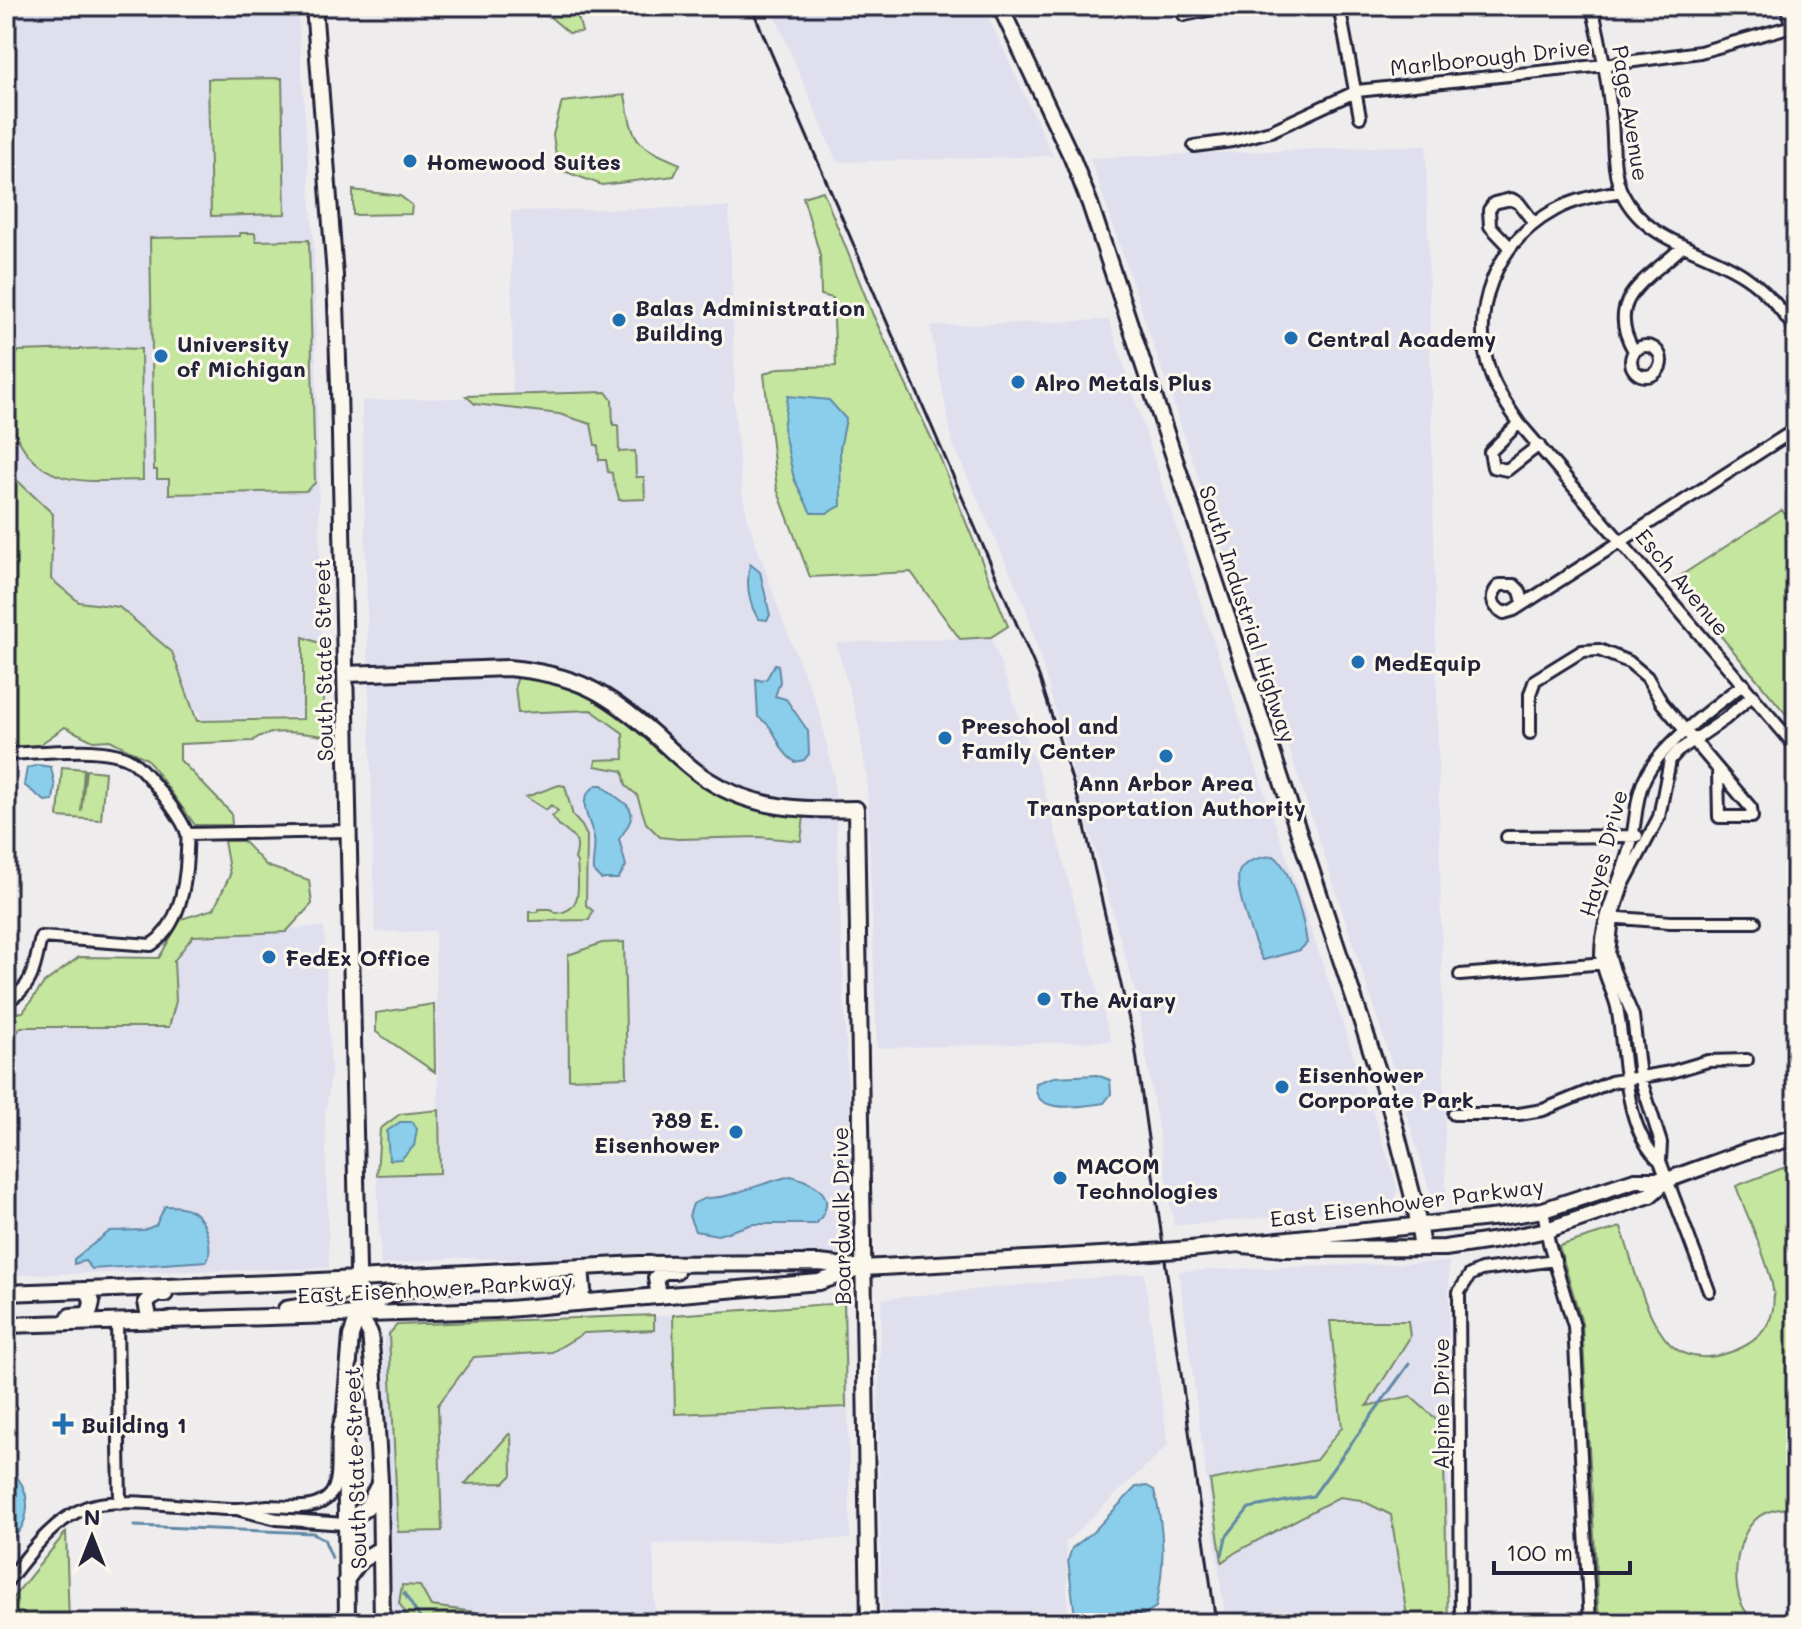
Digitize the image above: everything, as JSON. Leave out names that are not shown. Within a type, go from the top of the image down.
[{"type":"main road","name":"South State Street","points":[[314,6],[335,276],[346,674],[359,1314],[351,1336],[345,1410],[347,1623]]},
{"type":"main road","name":"South Industrial Highway","points":[[1000,6],[1072,158],[1090,204],[1390,1107],[1422,1247]]},
{"type":"main road","name":"Boardwalk Drive","points":[[346,674],[508,668],[535,670],[567,678],[597,690],[622,706],[686,763],[730,792],[761,804],[791,809],[856,809],[869,1623]]},
{"type":"main road","name":"East Eisenhower Parkway","points":[[6,1293],[300,1282],[550,1267],[819,1263],[863,1268],[1243,1245],[1543,1210],[1635,1180],[1667,1180],[1796,1137]]},
{"type":"main road","name":"East Eisenhower Parkway","points":[[1243,1245],[1284,1249],[1445,1248],[1547,1230],[1650,1195],[1667,1180]]},
{"type":"main road","points":[[659,1296],[656,1278],[664,1271],[715,1270],[731,1263]]},
{"type":"main road","points":[[359,1314],[380,1298],[409,1290],[509,1280],[550,1267]]},
{"type":"main road","points":[[402,1314],[443,1307],[566,1300],[578,1296],[583,1290],[581,1267]]},
{"type":"main road","name":"East Eisenhower Parkway","points":[[6,1325],[496,1310],[819,1282],[863,1268]]},
{"type":"main road","points":[[178,1320],[210,1312],[301,1307],[346,1293],[358,1279]]},
{"type":"main road","points":[[156,1321],[145,1310],[149,1297],[155,1294],[275,1290],[300,1282]]},
{"type":"main road","points":[[6,1319],[85,1315],[90,1311],[92,1302],[89,1292],[84,1290]]},
{"type":"main road","points":[[6,1303],[48,1292]]},
{"type":"main road","name":"South State Street","points":[[359,1314],[370,1333],[380,1482],[382,1623]]},
{"type":"main road","points":[[344,1524],[367,1507],[380,1482]]},
{"type":"main road","points":[[346,1580],[360,1561],[380,1549]]},
{"type":"street","points":[[1184,15],[1228,6]]},
{"type":"street","points":[[1339,6],[1360,117]]},
{"type":"street","name":"Page Avenue","points":[[1592,6],[1605,65],[1621,191],[1644,222],[1682,247],[1717,260],[1746,277],[1779,307],[1796,331]]},
{"type":"street","points":[[1787,6],[1794,26]]},
{"type":"street","name":"Marlborough Drive","points":[[1194,146],[1271,131],[1357,91],[1700,52],[1794,26]]},
{"type":"street","name":"Esch Avenue","points":[[1621,191],[1581,199],[1557,208],[1534,223],[1509,246],[1489,291],[1484,321],[1485,349],[1492,378],[1519,423],[1796,747]]},
{"type":"street","points":[[1509,246],[1490,226],[1489,210],[1494,203],[1511,199],[1519,203],[1534,223]]},
{"type":"street","points":[[1634,351],[1623,327],[1623,315],[1629,298],[1682,247]]},
{"type":"street","points":[[1519,423],[1490,452],[1493,467],[1507,470],[1539,445]]},
{"type":"street","points":[[1523,602],[1796,429]]},
{"type":"street","points":[[1530,733],[1530,694],[1535,680],[1582,651],[1599,650],[1629,662],[1647,677],[1662,703],[1751,808],[1752,817],[1719,817],[1718,770]]},
{"type":"street","name":"Hayes Drive","points":[[1609,917],[1659,817],[1670,760],[1689,736],[1744,684]]},
{"type":"street","name":"Hayes Drive","points":[[1660,1161],[1648,1151],[1624,1080],[1616,1003],[1606,963],[1609,917],[1633,836],[1642,782],[1664,750],[1753,695]]},
{"type":"street","points":[[6,754],[105,751],[128,758],[145,771],[187,834],[185,882],[180,903],[175,917],[159,940],[151,945],[41,937],[28,983],[19,995],[6,1001]]},
{"type":"street","points":[[187,834],[349,831]]},
{"type":"street","points":[[1507,837],[1648,838]]},
{"type":"street","points":[[1609,917],[1670,922],[1755,922]]},
{"type":"street","points":[[1460,975],[1606,963]]},
{"type":"street","name":"Hayes Drive","points":[[1606,963],[1633,1016],[1640,1077],[1661,1143],[1660,1161],[1709,1291]]},
{"type":"street","points":[[1454,1114],[1531,1112],[1611,1082],[1708,1061],[1747,1060]]},
{"type":"street","points":[[1543,1210],[1574,1326],[1590,1623]]},
{"type":"street","name":"Alpine Drive","points":[[1461,1623],[1459,1292],[1464,1282],[1481,1270],[1555,1260]]},
{"type":"street","points":[[117,1322],[120,1503]]},
{"type":"street","points":[[238,1510],[267,1506],[306,1507],[325,1500],[335,1485],[337,1435],[345,1410]]},
{"type":"street","points":[[6,1583],[60,1522],[89,1506],[120,1503],[238,1510],[277,1519],[344,1524]]},
{"type":"shaded area","name":"University of Michigan","points":[[6,6],[297,6],[314,250],[323,716],[200,719],[199,710],[6,714]]},
{"type":"shaded area","points":[[771,6],[983,6],[1053,156],[837,162]]},
{"type":"shaded area","points":[[1426,145],[1446,1195],[1431,1195],[1379,1022],[1090,158]]},
{"type":"shaded area","points":[[729,207],[733,392],[742,492],[748,521],[785,627],[819,710],[834,777],[856,1264],[452,1258],[381,1265],[377,1175],[440,1173],[435,931],[375,932],[362,401],[513,396],[511,211]]},
{"type":"shaded area","points":[[1109,320],[1200,601],[1394,1176],[1397,1191],[1395,1200],[1388,1206],[1174,1226],[1136,994],[1026,608],[953,444],[930,326]]},
{"type":"shaded area","points":[[991,637],[1043,785],[1111,1041],[877,1048],[867,778],[858,721],[836,643]]},
{"type":"shaded area","points":[[324,927],[331,1074],[325,1115],[329,1268],[6,1275],[6,1024],[173,1021],[171,961],[174,950],[197,931]]},
{"type":"shaded area","points":[[1449,1262],[1448,1623],[1226,1623],[1179,1271]]},
{"type":"shaded area","points":[[1144,1273],[1168,1445],[1066,1542],[1068,1623],[882,1623],[878,1412],[882,1299]]},
{"type":"shaded area","points":[[846,1305],[850,1539],[653,1544],[655,1623],[394,1623],[384,1350],[384,1338],[389,1329],[399,1326],[644,1317]]},
{"type":"green space","points":[[508,6],[575,6],[582,32],[569,33],[549,16],[508,12]]},
{"type":"green space","points":[[282,78],[285,214],[211,216],[208,79]]},
{"type":"green space","points":[[625,95],[634,133],[645,146],[680,164],[674,176],[602,185],[558,169],[553,135],[562,102]]},
{"type":"green space","points":[[353,190],[400,196],[412,205],[411,214],[353,215]]},
{"type":"green space","points":[[823,191],[873,315],[936,448],[1008,626],[991,637],[960,639],[911,572],[810,577],[777,489],[764,374],[779,368],[836,366],[833,298],[821,295],[820,255],[803,197]]},
{"type":"green space","points":[[240,233],[255,233],[256,241],[309,240],[315,483],[306,491],[169,494],[169,479],[157,479],[157,470],[154,470],[150,238],[240,236]]},
{"type":"green space","points":[[141,349],[143,480],[75,480],[45,469],[32,459],[12,425],[9,382],[15,357],[19,351]]},
{"type":"green space","points":[[606,392],[612,400],[613,425],[618,425],[619,452],[635,451],[636,477],[644,477],[645,499],[619,500],[606,460],[599,460],[591,424],[559,414],[475,404],[466,396]]},
{"type":"green space","points":[[6,470],[53,514],[51,579],[79,602],[119,607],[172,652],[197,721],[303,719],[303,637],[322,644],[324,736],[276,732],[253,741],[180,744],[180,760],[231,813],[232,825],[195,825],[147,759],[110,740],[93,741],[65,727],[39,745],[6,747]]},
{"type":"green space","points":[[1782,510],[1796,530],[1796,726],[1674,580]]},
{"type":"green space","points":[[518,677],[568,686],[598,699],[623,716],[693,779],[722,796],[770,811],[804,816],[801,841],[759,837],[660,837],[646,823],[637,795],[626,786],[623,771],[595,766],[596,760],[624,759],[623,733],[591,710],[518,713],[515,686]]},
{"type":"green space","points":[[62,767],[84,769],[81,812],[86,770],[105,772],[101,820],[58,817]]},
{"type":"green space","points":[[559,785],[565,786],[573,816],[587,836],[586,905],[593,911],[589,920],[529,921],[529,912],[551,909],[556,913],[571,908],[577,895],[575,840],[552,817],[558,811],[551,805],[546,810],[526,797]]},
{"type":"green space","points":[[224,841],[243,841],[267,866],[309,880],[312,904],[286,932],[193,936],[174,961],[176,1001],[169,1027],[21,1027],[6,1048],[6,1014],[23,1012],[44,983],[79,957],[159,958],[181,919],[214,909],[230,875]]},
{"type":"green space","points":[[624,942],[627,1077],[569,1079],[568,955],[602,943]]},
{"type":"green space","points":[[434,1004],[435,1072],[376,1032],[376,1013]]},
{"type":"green space","points":[[439,1110],[440,1173],[377,1175],[380,1129],[400,1114]]},
{"type":"green space","points":[[1796,1163],[1796,1508],[1765,1513],[1755,1520],[1747,1531],[1737,1560],[1741,1604],[1750,1615],[1765,1623],[1599,1623],[1582,1323],[1559,1246],[1621,1227],[1646,1305],[1671,1345],[1686,1355],[1698,1357],[1730,1352],[1762,1333],[1772,1312],[1774,1299],[1765,1260],[1736,1186]]},
{"type":"green space","points":[[844,1303],[846,1407],[675,1414],[673,1315]]},
{"type":"green space","points":[[654,1315],[654,1330],[584,1333],[552,1352],[474,1357],[438,1405],[442,1531],[398,1532],[389,1334],[397,1325]]},
{"type":"green space","points":[[1330,1321],[1408,1321],[1410,1337],[1367,1406],[1410,1396],[1443,1425],[1448,1623],[1408,1623],[1391,1515],[1361,1500],[1339,1497],[1222,1562],[1210,1480],[1316,1460],[1342,1427]]},
{"type":"green space","points":[[509,1434],[512,1475],[504,1483],[465,1484]]},
{"type":"green space","points":[[66,1532],[69,1623],[6,1623],[6,1606]]},
{"type":"green space","points":[[402,1585],[420,1586],[431,1606],[475,1612],[498,1623],[413,1623],[399,1603]]},
{"type":"water","points":[[788,396],[829,400],[846,419],[840,449],[841,506],[827,513],[811,513],[794,479],[783,428]]},
{"type":"water","points":[[750,564],[760,572],[770,615],[767,620],[759,619],[752,607],[748,585]]},
{"type":"water","points":[[775,664],[778,665],[780,682],[775,696],[786,699],[808,731],[809,754],[804,760],[795,762],[788,757],[771,728],[758,717],[756,679],[762,681],[767,678]]},
{"type":"water","points":[[38,765],[51,767],[55,787],[53,800],[45,801],[24,785],[27,768]]},
{"type":"water","points":[[602,785],[625,803],[631,813],[627,828],[619,839],[626,866],[618,879],[601,879],[593,871],[595,846],[585,803],[590,791]]},
{"type":"water","points":[[1274,856],[1291,883],[1307,943],[1300,950],[1263,960],[1246,915],[1238,877],[1247,863]]},
{"type":"water","points":[[1097,1075],[1110,1080],[1111,1094],[1104,1103],[1050,1105],[1037,1093],[1036,1083],[1054,1077]]},
{"type":"water","points":[[400,1122],[412,1122],[417,1129],[414,1146],[401,1159],[389,1160],[387,1131]]},
{"type":"water","points":[[791,1176],[822,1192],[826,1206],[816,1224],[753,1224],[718,1235],[695,1231],[689,1216],[693,1204]]},
{"type":"water","points":[[165,1206],[187,1208],[198,1216],[208,1238],[207,1261],[92,1269],[85,1261],[74,1264],[74,1259],[110,1231],[144,1230],[156,1225]]},
{"type":"water","points":[[6,1468],[22,1484],[27,1506],[22,1527],[6,1543]]},
{"type":"water","points":[[1147,1486],[1154,1490],[1162,1534],[1161,1577],[1156,1607],[1143,1615],[1111,1617],[1097,1623],[1087,1623],[1075,1616],[1068,1560],[1072,1548],[1093,1532],[1136,1487]]},
{"type":"waterway","points":[[1222,1555],[1226,1537],[1249,1508],[1313,1496],[1409,1364]]},
{"type":"waterway","points":[[134,1526],[313,1533],[324,1539],[332,1558]]},
{"type":"waterway","points":[[404,1593],[420,1618],[429,1623]]},
{"type":"railway","points":[[751,6],[1039,676],[1080,805],[1135,1046],[1216,1623]]},
{"type":"place","name":"Homewood Suites","points":[[410,161]]},
{"type":"place","name":"Balas Administration Building","points":[[619,320]]},
{"type":"place","name":"Central Academy","points":[[1291,338]]},
{"type":"place","name":"University of Michigan","points":[[161,356]]},
{"type":"place","name":"Alro Metals Plus","points":[[1018,382]]},
{"type":"place","name":"MedEquip","points":[[1358,662]]},
{"type":"place","name":"Preschool and Family Center","points":[[945,738]]},
{"type":"place","name":"Ann Arbor Area Transportation Authority","points":[[1166,756]]},
{"type":"place","name":"FedEx Office","points":[[269,957]]},
{"type":"place","name":"The Aviary","points":[[1044,999]]},
{"type":"place","name":"Eisenhower Corporate Park","points":[[1282,1087]]},
{"type":"place","name":"789 E. Eisenhower","points":[[736,1132]]},
{"type":"place","name":"MACOM Technologies","points":[[1060,1178]]},
{"type":"place","name":"Building 1","points":[[63,1424]]}]
